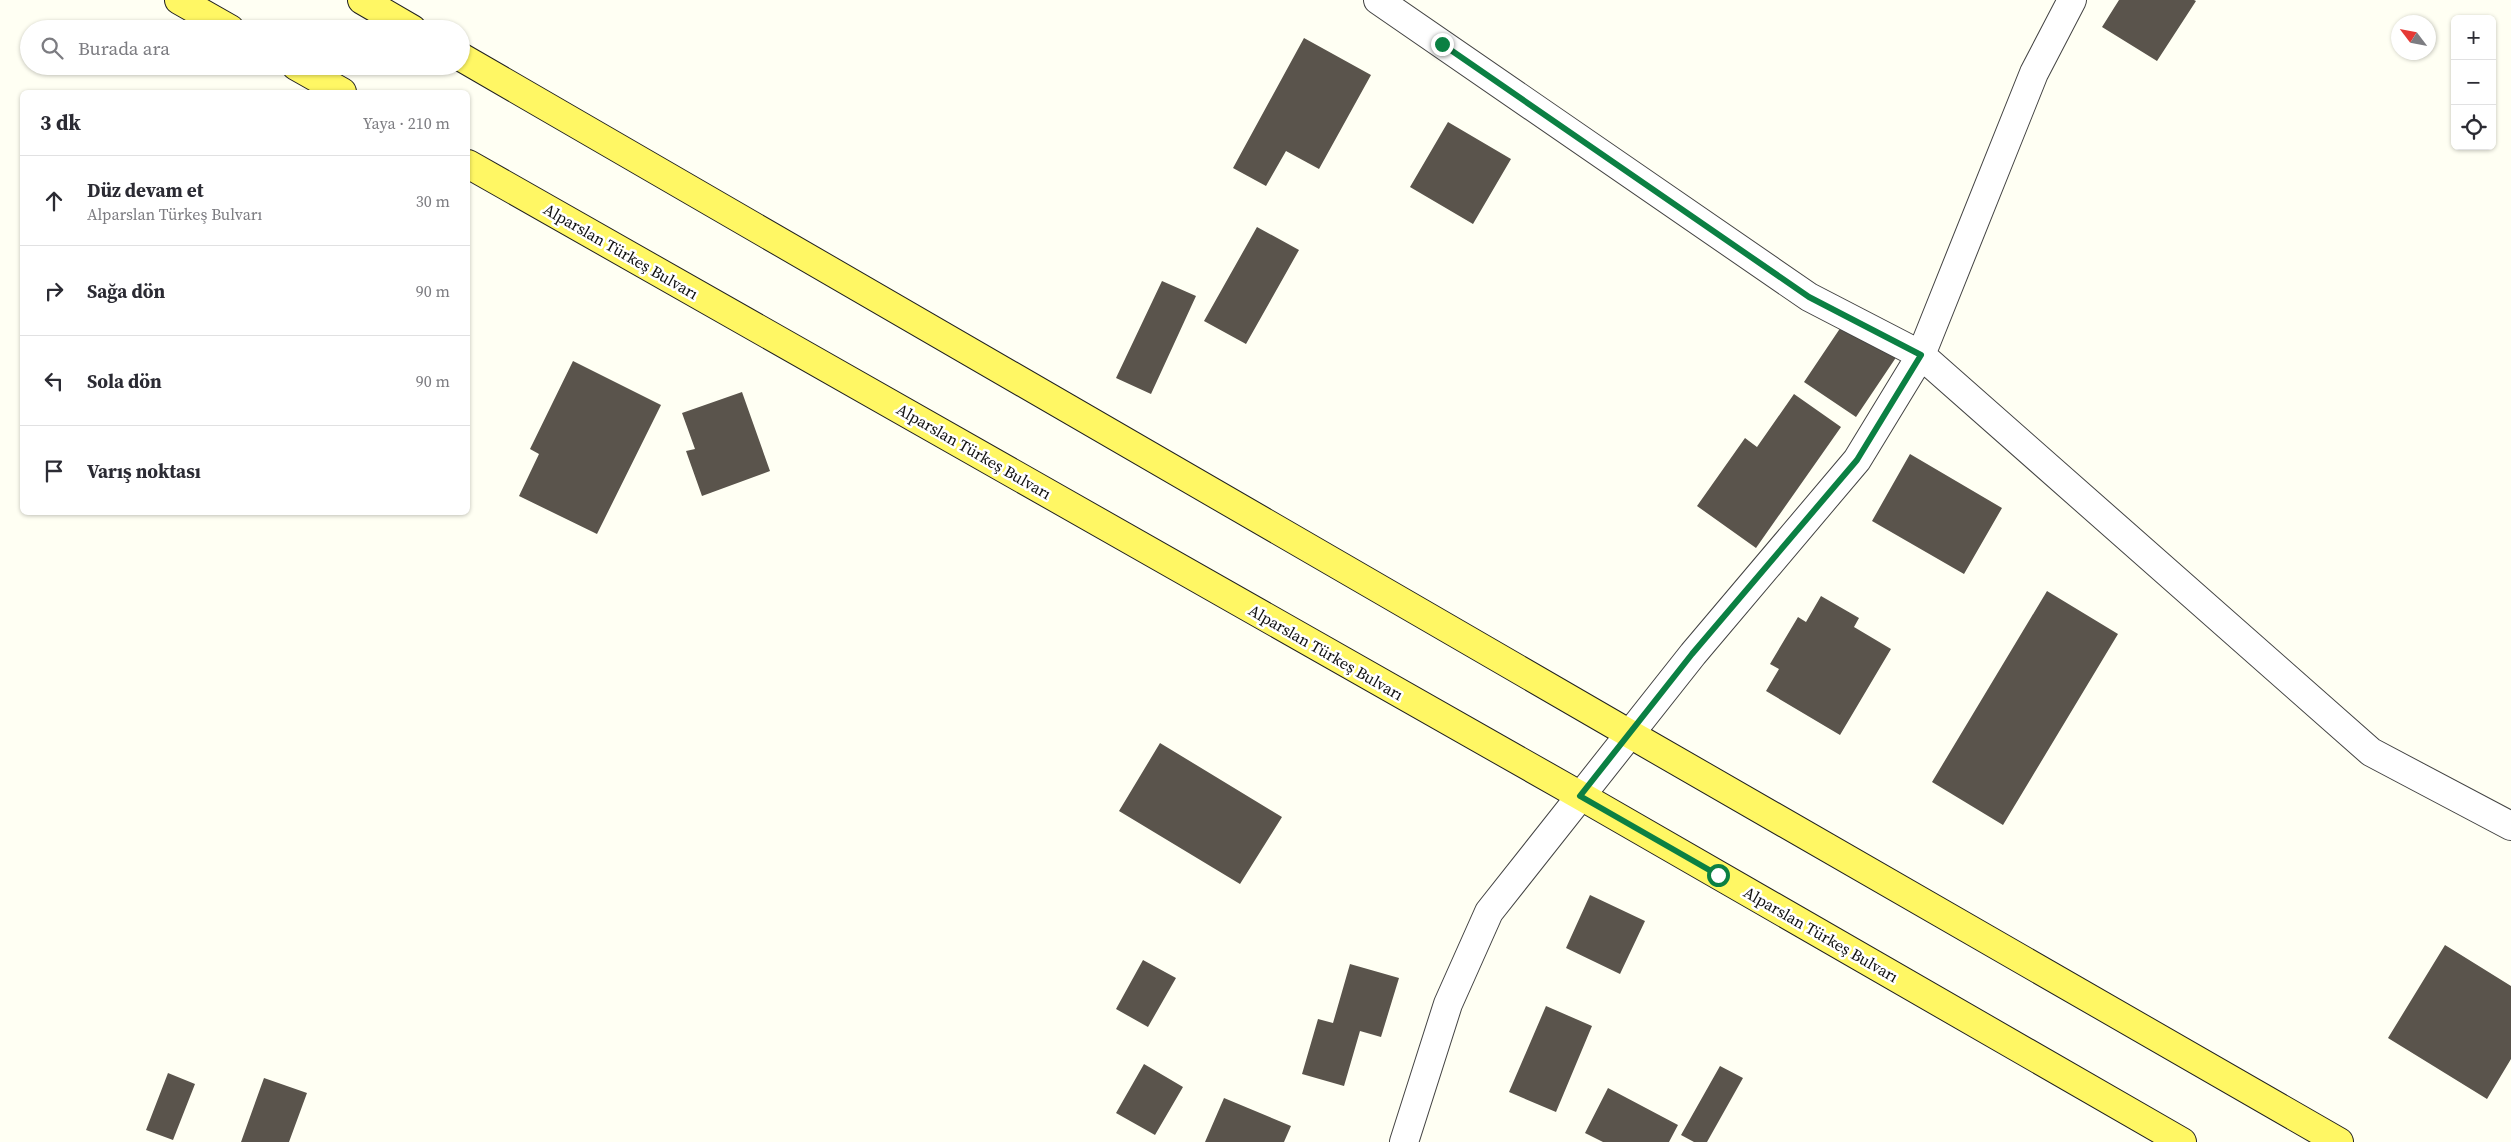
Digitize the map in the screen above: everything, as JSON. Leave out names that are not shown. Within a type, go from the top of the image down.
[{"type":"main road","points":[[179,0],[214,20]]},
{"type":"main road","points":[[362,0],[396,20]]},
{"type":"main road","points":[[470,62],[1630,734],[2340,1142]]},
{"type":"main road","points":[[312,75],[338,90]]},
{"type":"main road","name":"Alparslan Türkeş Bulvarı","points":[[470,165],[1580,796],[2182,1142]]},
{"type":"street","points":[[1378,0],[1809,297],[1921,355],[2371,752],[2511,826]]},
{"type":"street","points":[[1404,1142],[1448,1004],[1489,912],[1692,654],[1857,460],[1921,355],[2034,72],[2072,0]]},
{"type":"building","points":[[2119,0],[2196,1],[2157,61],[2102,27]]},
{"type":"building","points":[[1304,38],[1371,75],[1319,169],[1286,151],[1266,186],[1233,168]]},
{"type":"building","points":[[1448,122],[1511,159],[1473,224],[1410,187]]},
{"type":"building","points":[[1257,227],[1299,250],[1246,344],[1204,321]]},
{"type":"building","points":[[1162,281],[1196,296],[1151,394],[1116,378]]},
{"type":"building","points":[[1845,321],[1897,356],[1856,417],[1804,382]]},
{"type":"building","points":[[573,361],[661,405],[597,534],[519,496],[539,454],[530,449]]},
{"type":"building","points":[[742,392],[770,471],[702,496],[686,451],[695,449],[682,413]]},
{"type":"building","points":[[1794,394],[1841,427],[1756,548],[1697,506],[1745,438],[1757,447]]},
{"type":"building","points":[[1910,454],[2002,508],[1964,574],[1872,521]]},
{"type":"building","points":[[2047,591],[2118,634],[2003,825],[1932,782]]},
{"type":"building","points":[[1821,596],[1859,618],[1854,627],[1891,649],[1840,735],[1766,691],[1779,669],[1770,664],[1798,617],[1806,622]]},
{"type":"building","points":[[1160,743],[1282,817],[1240,884],[1119,811]]},
{"type":"building","points":[[1590,895],[1645,921],[1620,974],[1566,948]]},
{"type":"building","points":[[2445,945],[2511,986],[2511,1059],[2487,1099],[2388,1038]]},
{"type":"building","points":[[1143,960],[1176,978],[1148,1027],[1116,1009]]},
{"type":"building","points":[[1350,964],[1399,978],[1381,1037],[1360,1031],[1344,1086],[1302,1074],[1318,1019],[1333,1023]]},
{"type":"building","points":[[1546,1006],[1592,1026],[1556,1112],[1509,1092]]},
{"type":"building","points":[[1144,1064],[1183,1087],[1155,1135],[1116,1113]]},
{"type":"building","points":[[1720,1066],[1743,1078],[1707,1142],[1694,1142],[1681,1135]]},
{"type":"building","points":[[168,1073],[195,1084],[173,1140],[146,1130]]},
{"type":"building","points":[[264,1078],[307,1093],[289,1142],[241,1142]]},
{"type":"building","points":[[1608,1088],[1678,1125],[1669,1142],[1603,1142],[1585,1133]]},
{"type":"building","points":[[1224,1098],[1291,1126],[1284,1142],[1205,1142]]},
{"type":"route","points":[[1442,44],[1809,297],[1921,355],[1857,460],[1692,654],[1580,796],[1718,875]]}]
